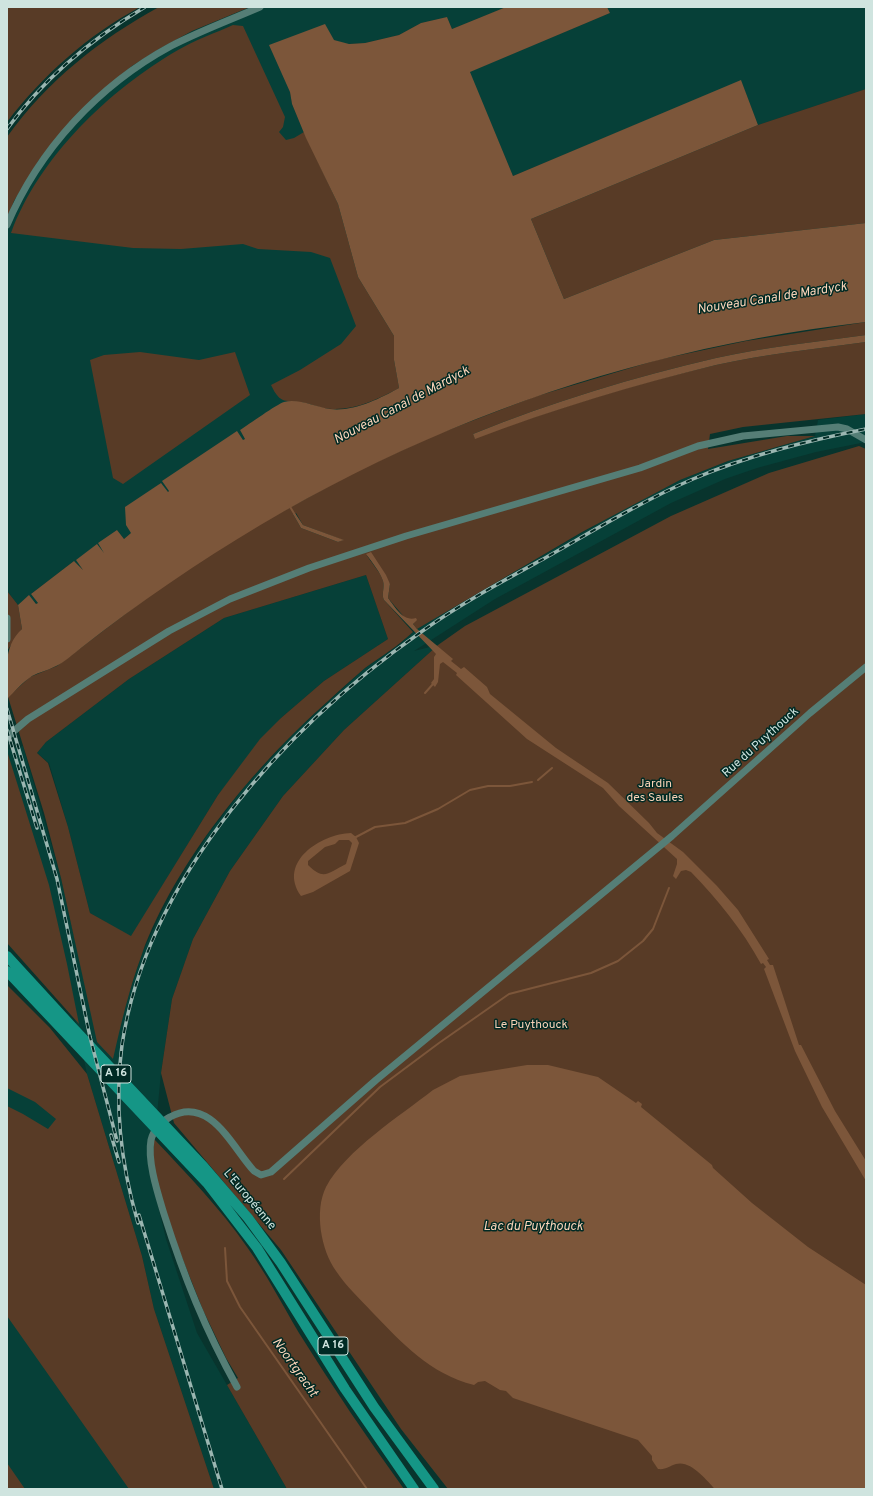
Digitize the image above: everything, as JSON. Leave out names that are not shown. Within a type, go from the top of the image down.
[{"type":"highway","name":"L'Européenne","points":[[7,956],[185,1154],[257,1248],[345,1390],[414,1489]]},
{"type":"highway","name":"L'Européenne","points":[[7,971],[41,1008],[185,1154],[237,1204],[263,1237],[370,1402],[434,1489]]},
{"type":"street","points":[[7,225],[28,184],[52,148],[78,117],[106,91],[134,69],[170,47],[260,7]]},
{"type":"street","points":[[7,737],[32,716],[158,637],[211,608],[259,587],[359,550],[640,468],[694,447],[733,438],[838,427],[847,429],[866,440]]},
{"type":"street","points":[[7,618],[7,639]]},
{"type":"street","name":"Rue du Puythouck","points":[[237,1387],[200,1315],[176,1253],[158,1192],[151,1153],[153,1135],[166,1119],[187,1112],[196,1112],[206,1116],[221,1129],[254,1171],[261,1175],[271,1172],[376,1080],[660,847],[810,713],[866,667]]},
{"type":"shaded area","points":[[250,7],[506,7],[452,29],[447,17],[421,23],[399,35],[365,43],[346,44],[334,40],[290,92],[292,104],[306,138],[338,204],[355,269],[399,388],[240,430],[245,439],[243,440],[237,432],[163,482],[169,491],[167,492],[160,483],[131,533],[124,539],[117,530],[105,553],[76,560],[83,569],[74,561],[31,594],[38,603],[37,604],[29,596],[18,605],[7,591],[7,219],[14,201],[39,160],[94,97],[132,66],[159,49],[192,31]]},
{"type":"shaded area","points":[[607,7],[866,7],[866,89],[758,125],[741,81],[513,176],[469,72],[610,13]]},
{"type":"shaded area","points":[[866,414],[866,442],[816,452],[757,468],[725,479],[671,503],[495,599],[414,651],[438,645],[344,730],[283,796],[230,871],[193,939],[172,999],[161,1073],[151,1177],[166,1239],[197,1333],[287,1489],[214,1489],[154,1309],[142,1256],[87,1074],[65,973],[7,758],[7,750],[23,746],[61,878],[85,984],[128,996],[142,953],[163,909],[206,837],[245,786],[292,735],[364,669],[399,645],[417,629],[448,610],[620,511],[680,480],[728,461],[815,436],[818,420]]},
{"type":"shaded area","points":[[366,575],[388,639],[324,681],[281,718],[218,795],[131,937],[90,913],[68,827],[49,763],[37,753],[46,742],[129,679],[224,618]]},
{"type":"shaded area","points":[[7,1027],[57,1043],[194,1489],[7,1489]]},
{"type":"green space","points":[[7,7],[140,7],[102,30],[68,57],[51,72],[7,122]]},
{"type":"green space","points":[[159,7],[250,7],[192,31],[159,49],[132,66],[94,97],[39,160],[14,201],[7,219],[7,137],[39,98],[76,63],[116,33]]},
{"type":"green space","points":[[233,25],[243,26],[285,117],[283,127],[279,132],[286,140],[294,138],[304,132],[338,204],[358,277],[394,336],[394,360],[399,388],[367,403],[350,408],[325,408],[281,399],[271,385],[300,370],[341,344],[356,326],[330,258],[311,252],[258,249],[243,244],[181,249],[133,248],[11,233],[23,205],[39,178],[58,152],[102,105],[152,66],[178,50]]},
{"type":"green space","points":[[866,89],[866,223],[714,240],[564,299],[531,219],[758,125]]},
{"type":"green space","points":[[866,322],[866,335],[753,351],[685,365],[593,391],[533,411],[473,434],[475,438],[594,398],[655,380],[716,365],[772,355],[866,342],[866,414],[743,427],[710,434],[708,449],[787,436],[815,436],[728,461],[680,480],[582,532],[417,629],[413,624],[415,621],[405,618],[388,598],[390,584],[366,554],[382,577],[384,600],[413,632],[365,668],[299,728],[245,786],[196,851],[156,919],[142,954],[129,993],[113,1059],[97,1042],[61,878],[44,813],[8,697],[30,677],[57,666],[165,584],[254,527],[355,472],[433,436],[534,397],[657,360],[746,341]],"holes":[[[296,513],[303,525],[343,540],[338,542],[301,528],[293,514]],[[366,575],[388,639],[324,681],[281,718],[260,739],[218,795],[131,936],[90,913],[68,827],[48,763],[37,753],[46,742],[129,679],[224,618]]]},
{"type":"green space","points":[[140,352],[199,360],[235,352],[250,395],[123,484],[113,478],[90,360],[104,355]]},
{"type":"green space","name":"Le Puythouck","points":[[859,446],[866,449],[866,1489],[448,1489],[401,1429],[281,1250],[174,1123],[161,1073],[172,999],[193,939],[230,871],[283,796],[344,730],[438,645],[465,626],[671,516],[769,473]]},
{"type":"green space","points":[[7,591],[18,605],[22,629],[7,651]]},
{"type":"green space","points":[[7,751],[49,885],[79,1024],[7,943]]},
{"type":"green space","points":[[7,985],[50,1028],[87,1074],[142,1256],[154,1309],[214,1489],[129,1489],[7,1316],[7,1106],[48,1129],[56,1119],[35,1102],[7,1088]]},
{"type":"green space","points":[[154,1139],[191,1178],[247,1247],[268,1279],[324,1373],[404,1489],[287,1489],[227,1385],[238,1378],[226,1358],[203,1310],[151,1180]]},
{"type":"green space","points":[[7,1463],[25,1489],[7,1489]]},
{"type":"water","name":"Nouveau Canal de Mardyck","points":[[506,7],[607,7],[610,13],[470,72],[513,176],[741,80],[758,125],[531,219],[564,299],[714,240],[866,223],[866,322],[757,338],[652,362],[550,392],[451,430],[354,474],[261,525],[170,583],[61,663],[32,676],[7,699],[6,671],[8,652],[11,644],[22,629],[18,605],[29,595],[36,604],[38,603],[31,594],[74,561],[83,570],[76,560],[97,544],[104,553],[98,543],[117,530],[124,539],[131,533],[126,525],[125,507],[161,483],[168,492],[169,491],[162,481],[237,431],[243,440],[245,439],[240,430],[269,410],[284,402],[295,401],[330,409],[348,409],[366,404],[399,388],[394,360],[394,336],[358,277],[338,204],[306,138],[292,104],[290,92],[269,45],[325,24],[334,40],[349,44],[365,43],[399,35],[421,23],[447,17],[452,29]]},
{"type":"water","points":[[866,335],[866,342],[791,352],[716,365],[625,389],[564,408],[475,439],[473,434],[533,411],[593,391],[685,365],[753,351]]},
{"type":"water","points":[[295,513],[303,525],[344,540],[338,542],[301,528],[293,514]]},
{"type":"water","points":[[371,552],[390,584],[388,598],[403,616],[411,619],[416,618],[417,620],[413,624],[417,629],[453,659],[451,661],[461,669],[464,667],[487,687],[490,694],[556,748],[608,783],[649,823],[657,833],[683,852],[717,886],[738,910],[769,959],[767,960],[770,965],[773,965],[799,1045],[801,1045],[835,1111],[866,1161],[866,1181],[822,1107],[795,1051],[764,969],[766,967],[763,963],[761,964],[754,951],[729,915],[691,872],[686,870],[681,871],[676,879],[673,876],[677,859],[619,806],[603,788],[527,739],[456,675],[457,673],[443,662],[440,664],[438,682],[435,687],[431,683],[434,679],[434,657],[436,654],[384,600],[384,586],[382,578],[366,554]]},
{"type":"water","points":[[351,833],[356,837],[359,843],[350,871],[313,892],[301,896],[295,884],[294,872],[298,861],[316,844],[327,838]],"holes":[[[339,840],[349,840],[352,843],[346,864],[326,874],[318,873],[308,865],[308,861],[325,847],[335,844]]]},
{"type":"water","name":"Lac du Puythouck","points":[[527,1065],[548,1065],[598,1077],[636,1103],[638,1101],[642,1104],[641,1107],[712,1165],[713,1168],[752,1203],[808,1247],[866,1285],[866,1489],[715,1489],[703,1476],[687,1465],[676,1464],[658,1469],[652,1460],[652,1456],[638,1440],[513,1398],[506,1391],[500,1390],[485,1381],[478,1382],[474,1385],[458,1380],[430,1365],[394,1335],[344,1282],[336,1271],[326,1252],[320,1219],[322,1197],[326,1187],[335,1173],[375,1134],[433,1090],[460,1076]]},
{"type":"waterway","points":[[289,505],[295,515]]},
{"type":"waterway","points":[[425,693],[433,684]]},
{"type":"waterway","points":[[538,780],[552,768]]},
{"type":"waterway","points":[[356,837],[375,827],[405,823],[438,809],[470,790],[488,786],[510,786],[532,782]]},
{"type":"waterway","points":[[284,1179],[380,1087],[509,994],[591,973],[618,961],[643,941],[653,929],[669,888]]},
{"type":"waterway","name":"Noortgracht","points":[[225,1248],[227,1281],[240,1307],[367,1489]]},
{"type":"railway","points":[[7,129],[21,110],[53,76],[87,46],[125,19],[145,7]]},
{"type":"railway","points":[[138,1223],[123,1157],[119,1112],[122,1045],[137,983],[160,923],[192,865],[231,811],[274,760],[321,713],[371,670],[421,632],[482,593],[655,497],[714,470],[757,456],[822,438],[866,429]]},
{"type":"railway","points":[[7,709],[57,879],[90,1037],[117,1141]]},
{"type":"railway","points":[[7,730],[37,828]]},
{"type":"railway","points":[[111,1135],[119,1162]]},
{"type":"railway","points":[[139,1215],[222,1489]]},
{"type":"park label","name":"Jardin des Saules","points":[[655,792]]}]
